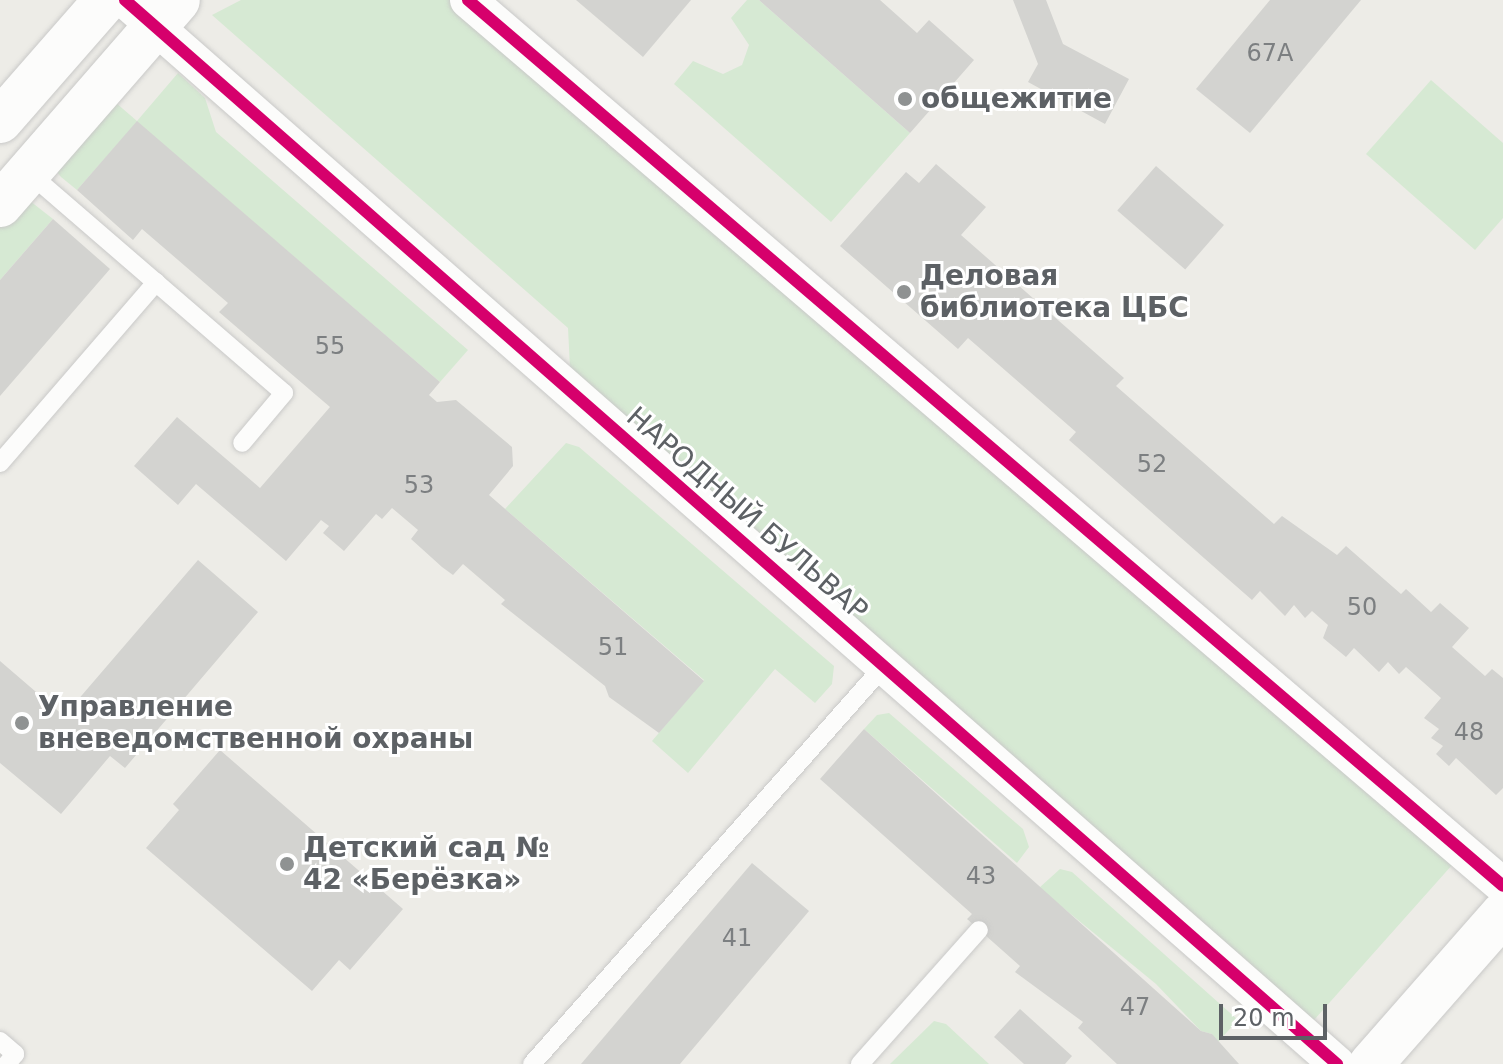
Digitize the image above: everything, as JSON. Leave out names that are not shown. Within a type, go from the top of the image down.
[{"type":"street","points":[[0,121],[106,0]]},
{"type":"street","points":[[468,0],[1503,886]]},
{"type":"street","points":[[0,205],[153,9]]},
{"type":"street","name":"НАРОДНЫЙ БУЛЬВАР","points":[[153,9],[884,666],[1337,1064]]},
{"type":"street","points":[[1371,1064],[1503,914]]},
{"type":"lane","points":[[28,172],[284,393],[242,443]]},
{"type":"lane","points":[[0,463],[156,282]]},
{"type":"lane","points":[[532,1064],[884,666]]},
{"type":"lane","points":[[860,1064],[979,930]]},
{"type":"lane","points":[[0,1041],[15,1054],[7,1064]]},
{"type":"green space","points":[[241,0],[462,0],[1461,855],[1306,1029],[571,388],[568,328],[212,15]]},
{"type":"green space","points":[[747,0],[759,0],[910,133],[831,222],[674,84],[693,61],[723,74],[742,65],[749,45],[731,18]]},
{"type":"green space","points":[[178,73],[205,98],[216,132],[468,350],[440,382],[137,122],[77,190],[61,177],[57,172],[108,96],[137,121]]},
{"type":"green space","points":[[1431,80],[1503,143],[1503,218],[1475,250],[1366,154]]},
{"type":"green space","points":[[30,201],[53,219],[0,280],[0,221]]},
{"type":"green space","points":[[566,443],[579,447],[834,666],[832,684],[815,703],[775,669],[688,773],[652,741],[704,680],[505,509]]},
{"type":"green space","points":[[889,713],[1023,829],[1029,847],[1017,863],[864,729],[877,715]]},
{"type":"green space","points":[[1060,869],[1072,872],[1238,1020],[1216,1044],[1212,1034],[1201,1031],[1156,984],[1039,888]]},
{"type":"green space","points":[[934,1021],[946,1024],[989,1064],[890,1064]]},
{"type":"building","points":[[576,0],[691,0],[643,57]]},
{"type":"building","name":"общежитие","points":[[759,0],[880,0],[917,33],[929,20],[974,60],[910,133]]},
{"type":"building","points":[[1013,0],[1046,0],[1063,44],[1129,79],[1105,124],[1028,82],[1038,64]]},
{"type":"building","points":[[1270,0],[1361,0],[1250,133],[1196,89]]},
{"type":"building","points":[[137,121],[440,382],[429,395],[437,402],[456,400],[512,447],[513,466],[489,495],[704,681],[659,733],[609,697],[605,686],[501,604],[505,600],[463,564],[453,575],[442,567],[411,539],[418,530],[392,508],[382,519],[376,514],[344,551],[323,533],[329,526],[321,520],[286,561],[196,484],[178,505],[134,466],[177,417],[260,488],[330,407],[219,312],[228,303],[142,229],[133,240],[77,190]]},
{"type":"building","points":[[936,164],[986,207],[961,235],[1124,378],[1116,386],[1274,524],[1282,516],[1337,555],[1346,546],[1401,594],[1406,589],[1431,612],[1440,603],[1469,628],[1452,647],[1485,676],[1492,669],[1503,678],[1503,788],[1496,795],[1456,758],[1449,766],[1436,754],[1443,746],[1431,738],[1439,729],[1424,718],[1441,698],[1406,667],[1399,674],[1388,662],[1379,672],[1354,648],[1346,657],[1323,638],[1328,625],[1312,611],[1305,618],[1294,605],[1285,616],[1260,591],[1252,600],[1069,440],[1076,432],[968,338],[958,349],[840,246],[906,172],[919,183]]},
{"type":"building","points":[[1156,166],[1224,225],[1185,270],[1117,211]]},
{"type":"building","points":[[53,219],[110,269],[0,396],[0,280]]},
{"type":"building","points":[[198,560],[258,612],[125,768],[110,756],[61,814],[0,763],[0,661],[64,716]]},
{"type":"building","points":[[864,729],[1201,1031],[1212,1034],[1239,1064],[1117,1064],[1078,1028],[1083,1022],[1015,972],[1020,966],[967,919],[972,914],[820,779]]},
{"type":"building","points":[[220,750],[403,909],[350,970],[339,960],[312,991],[146,848],[179,810],[173,804]]},
{"type":"building","points":[[752,863],[809,911],[680,1064],[581,1064]]},
{"type":"building","points":[[1020,1009],[1072,1056],[1065,1064],[1024,1064],[994,1037]]},
{"type":"cycle path","points":[[125,0],[1337,1064]]},
{"type":"cycle path","points":[[468,0],[1503,886]]},
{"type":"place","name":"общежитие","points":[[905,99]]},
{"type":"place","name":"Деловая библиотека ЦБС","points":[[904,292]]},
{"type":"place","name":"Управление вневедомственной охраны","points":[[22,723]]},
{"type":"place","name":"Детский сад № 42 «Берёзка»","points":[[287,864]]}]
